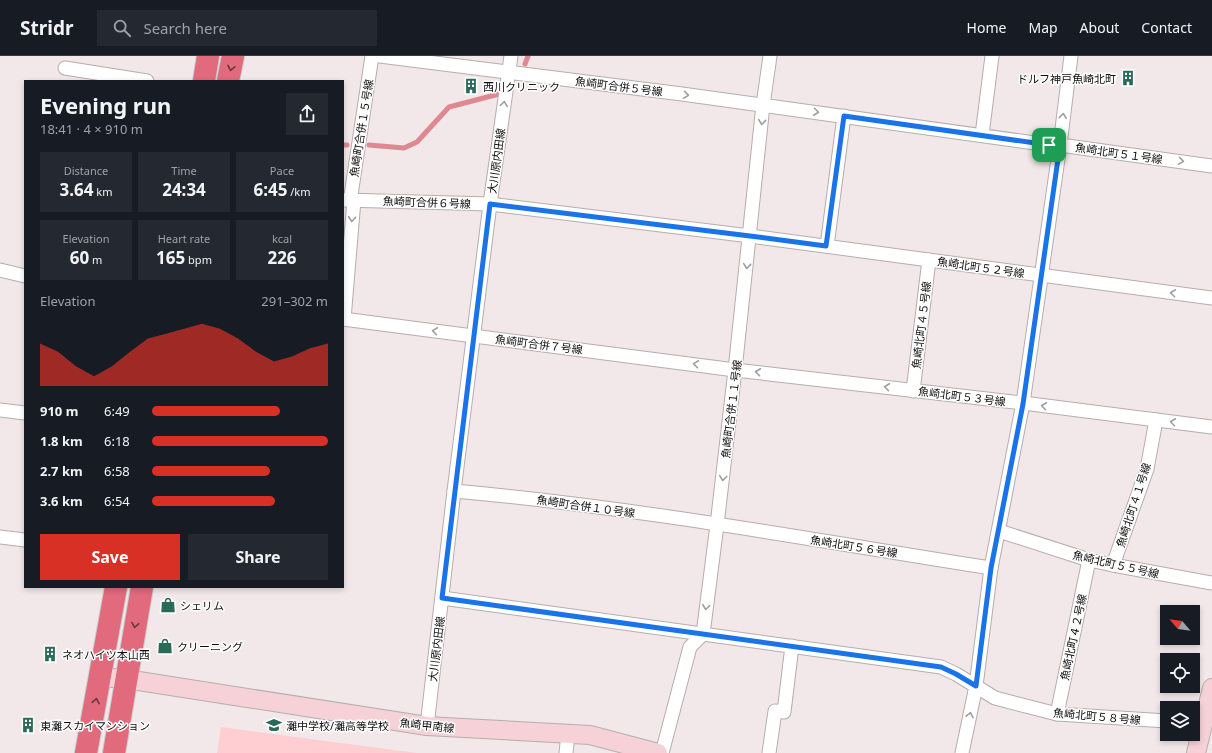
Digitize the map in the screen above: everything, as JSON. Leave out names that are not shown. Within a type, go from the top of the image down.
[{"type":"highway","points":[[204,80],[208,56]]},
{"type":"highway","points":[[228,80],[233,56]]},
{"type":"highway","points":[[86,753],[116,588]]},
{"type":"highway","points":[[114,753],[142,588]]},
{"type":"street","name":"魚崎町合併１５号線","points":[[344,295],[348,200],[351,195],[372,56]]},
{"type":"street","name":"魚崎町合併５号線","points":[[380,56],[764,105]]},
{"type":"street","name":"大川原内田線","points":[[427,726],[454,492],[490,204],[511,56]]},
{"type":"street","name":"魚崎町合併１１号線","points":[[703,634],[735,370],[770,56]]},
{"type":"street","points":[[982,135],[992,56]]},
{"type":"street","points":[[962,753],[976,686],[991,568],[1023,404],[1060,145],[1071,56]]},
{"type":"street","points":[[65,68],[136,80]]},
{"type":"street","name":"魚崎北町５１号線","points":[[764,105],[1212,166]]},
{"type":"street","points":[[826,246],[844,116]]},
{"type":"street","name":"魚崎町合併６号線","points":[[348,200],[490,204],[750,236]]},
{"type":"street","name":"魚崎北町５２号線","points":[[750,236],[1212,298]]},
{"type":"street","name":"魚崎北町４５号線","points":[[913,390],[928,260]]},
{"type":"street","points":[[0,270],[24,276]]},
{"type":"street","name":"魚崎町合併７号線","points":[[344,319],[735,370]]},
{"type":"street","name":"魚崎北町５３号線","points":[[735,370],[913,390],[1212,427]]},
{"type":"street","points":[[0,410],[24,413]]},
{"type":"street","name":"魚崎北町４１号線","points":[[1113,565],[1147,470],[1156,420]]},
{"type":"street","name":"魚崎町合併１０号線","points":[[454,492],[548,500],[717,525]]},
{"type":"street","name":"魚崎北町５６号線","points":[[717,525],[991,568]]},
{"type":"street","name":"魚崎北町５５号線","points":[[999,531],[1089,560],[1212,583]]},
{"type":"street","points":[[0,537],[24,540]]},
{"type":"street","name":"魚崎北町４２号線","points":[[1057,714],[1089,560]]},
{"type":"street","name":"魚崎北町５８号線","points":[[442,598],[941,667],[956,674],[996,698],[1057,714],[1160,721]]},
{"type":"street","points":[[662,753],[690,647],[703,634]]},
{"type":"street","points":[[769,753],[775,711],[784,712],[792,646]]},
{"type":"street","name":"魚崎甲南線","points":[[100,676],[427,726],[590,735],[658,753]]},
{"type":"street","points":[[1196,753],[1212,688]]},
{"type":"street","points":[[566,753],[568,734]]},
{"type":"shaded area","points":[[221,727],[417,753],[217,753]]},
{"type":"waterway","points":[[525,64],[528,56]]},
{"type":"waterway","points":[[369,145],[404,148],[417,142],[449,107],[499,94]]},
{"type":"place","name":"ドルフ神戸魚崎北町","points":[[1128,78]]},
{"type":"place","name":"西川クリニック","points":[[471,86]]},
{"type":"place","name":"シェリム","points":[[168,605]]},
{"type":"place","name":"クリーニング","points":[[165,646]]},
{"type":"place","name":"ネオハイツ本山西","points":[[50,654]]},
{"type":"place","name":"東灘スカイマンション","points":[[28,725]]},
{"type":"place","name":"灘中学校/灘高等学校","points":[[274,725]]},
{"type":"route","points":[[844,116],[1049,145],[1060,145],[1023,404],[991,568],[976,686],[941,667],[442,598],[490,204],[826,246],[844,116]]}]
